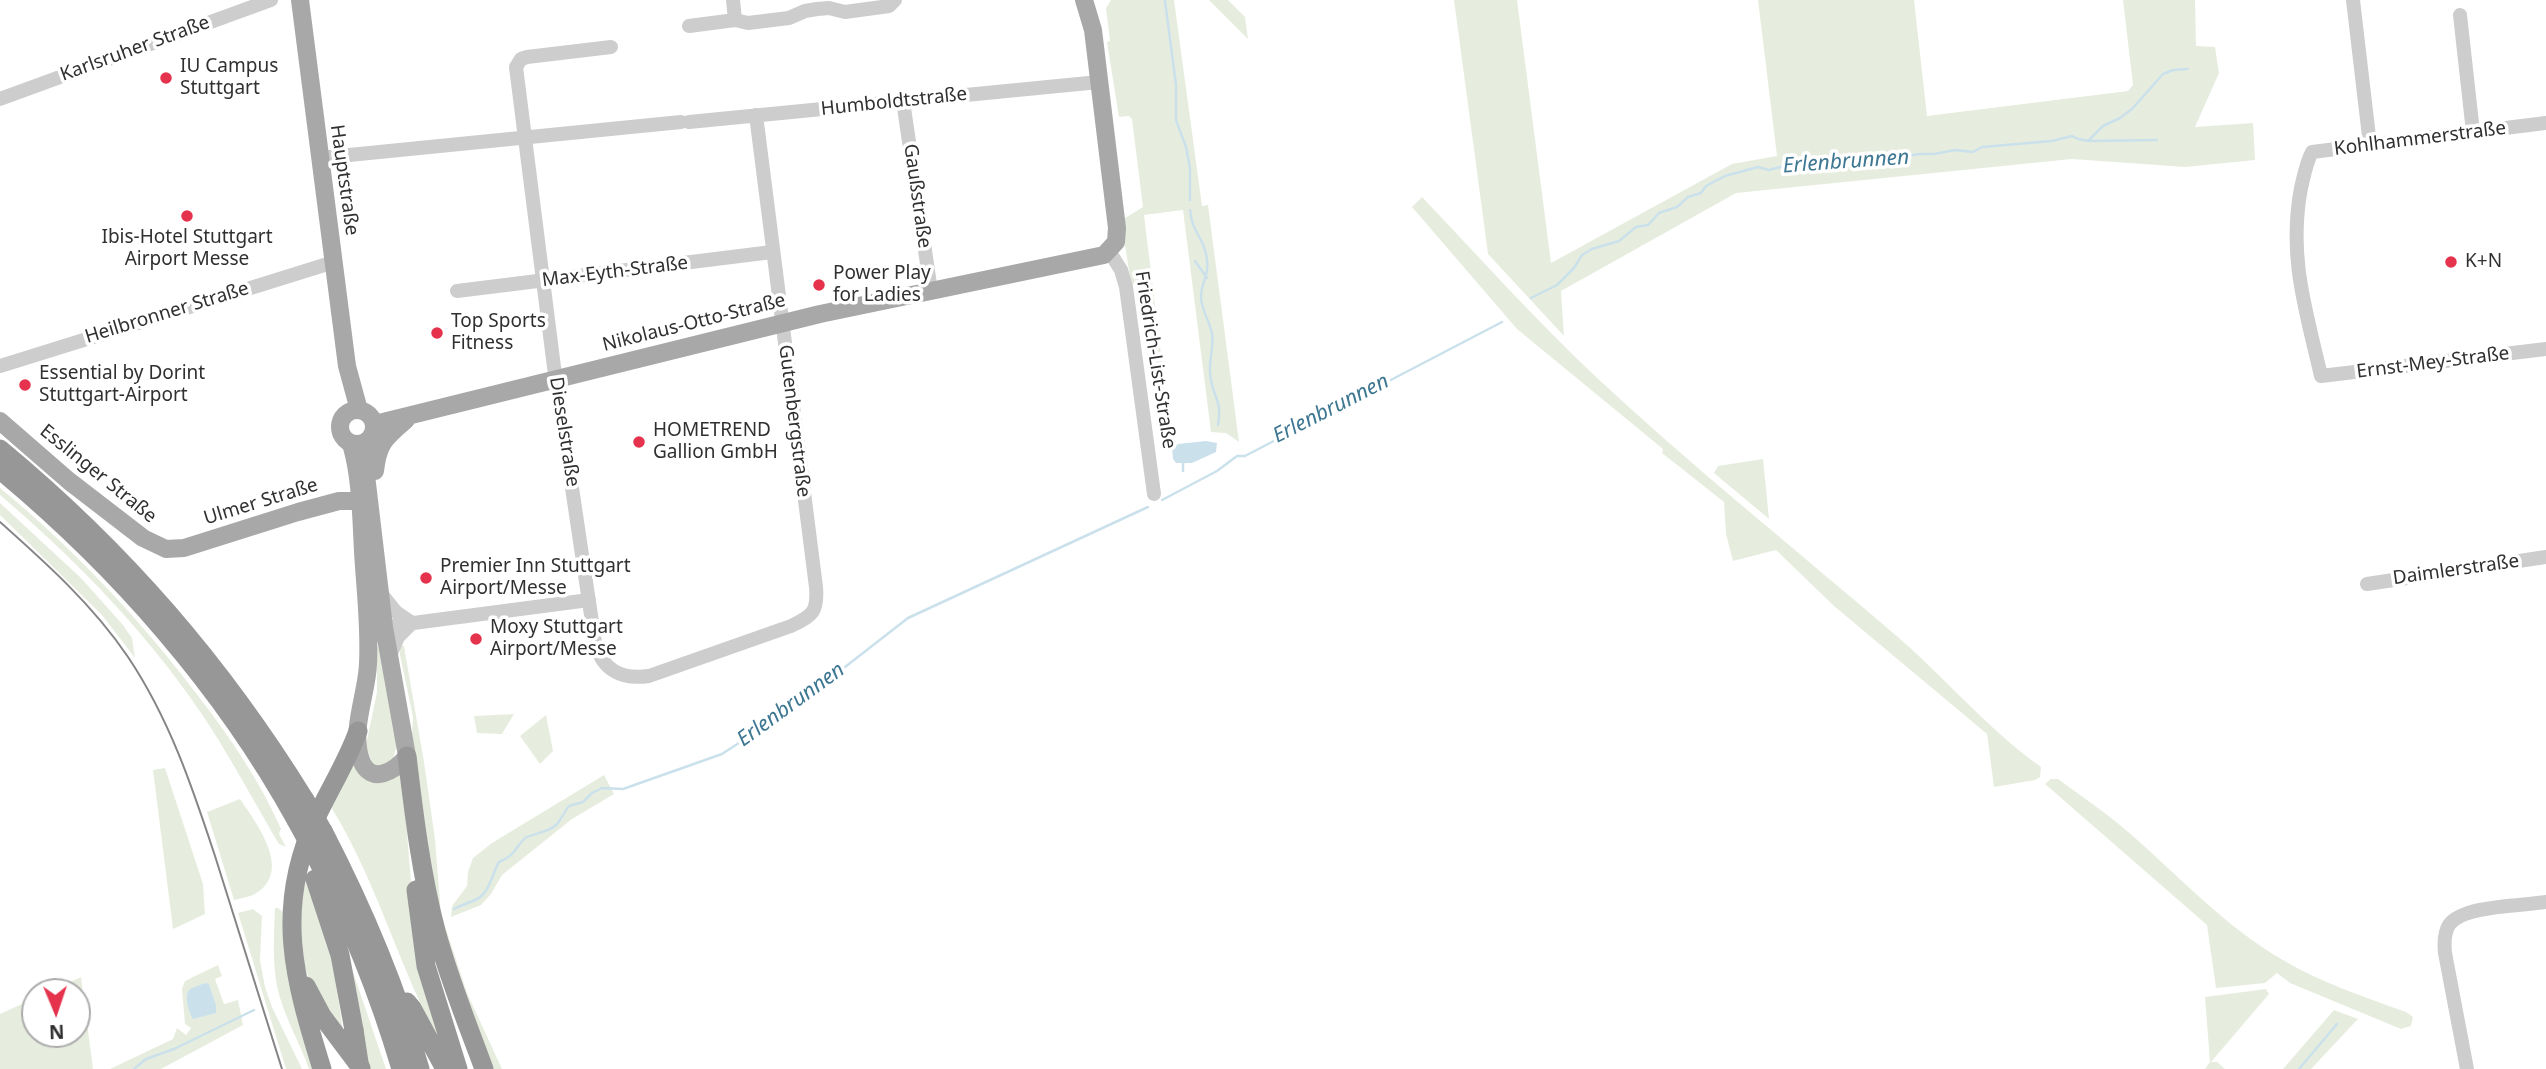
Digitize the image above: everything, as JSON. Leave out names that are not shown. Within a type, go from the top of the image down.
[{"type":"highway","points":[[0,449],[96,534],[165,607],[235,694],[323,831],[363,913],[394,989],[420,1069]]},
{"type":"highway","points":[[0,470],[85,548],[161,627],[243,735],[314,853],[359,949],[401,1069]]},
{"type":"highway","points":[[322,1069],[302,1004],[291,926],[296,876],[317,817],[343,768],[358,731]]},
{"type":"highway","points":[[407,756],[417,843],[441,949],[484,1069]]},
{"type":"highway","points":[[417,843],[416,887],[426,966],[458,1069]]},
{"type":"highway","points":[[314,853],[315,879],[340,955],[361,1069]]},
{"type":"highway","points":[[296,963],[316,1005],[361,1069]]},
{"type":"highway","points":[[394,989],[412,1008],[442,1065]]},
{"type":"main road","name":"Hauptstraße","points":[[300,0],[347,366],[362,415]]},
{"type":"main road","points":[[1084,0],[1093,30],[1117,228],[1117,239],[1109,251]]},
{"type":"main road","points":[[1093,30],[1095,0]]},
{"type":"main road","name":"Nikolaus-Otto-Straße","points":[[362,415],[396,412],[413,415],[782,324],[1086,260],[1109,251]]},
{"type":"main road","points":[[359,443],[344,438],[340,429],[342,420],[362,415],[373,434],[359,443],[356,459],[368,509],[380,592],[376,630],[358,731],[362,761],[368,770],[384,774],[393,771],[407,756],[389,658],[376,630],[368,509],[381,444],[390,432],[413,415]]},
{"type":"main road","name":"Esslinger Straße","points":[[0,421],[127,527],[157,546],[176,549]]},
{"type":"main road","name":"Ulmer Straße","points":[[176,549],[346,500],[368,509]]},
{"type":"street","name":"Karlsruher Straße","points":[[0,99],[271,0]]},
{"type":"street","points":[[733,0],[735,20]]},
{"type":"street","points":[[689,26],[735,20],[748,23],[789,18],[817,9],[856,10],[889,6],[895,0]]},
{"type":"street","points":[[2353,0],[2370,145]]},
{"type":"street","points":[[2460,15],[2473,132]]},
{"type":"street","name":"Dieselstraße","points":[[611,47],[527,57],[517,63],[556,380],[598,653],[608,668],[617,674],[635,678],[660,673],[791,626],[810,615],[817,601]]},
{"type":"street","name":"Humboldtstraße","points":[[319,158],[1099,82]]},
{"type":"street","name":"Gaußstraße","points":[[903,101],[931,291]]},
{"type":"street","name":"Gutenbergstraße","points":[[756,115],[817,601]]},
{"type":"street","name":"Kohlhammerstraße","points":[[2321,376],[2297,269],[2297,218],[2304,174],[2312,152],[2546,124]]},
{"type":"street","name":"Friedrich-List-Straße","points":[[1109,251],[1121,270],[1126,287],[1154,494]]},
{"type":"street","name":"Max-Eyth-Straße","points":[[457,291],[772,252]]},
{"type":"street","name":"Heilbronner Straße","points":[[0,366],[334,262]]},
{"type":"street","name":"Ernst-Mey-Straße","points":[[2321,376],[2546,349]]},
{"type":"street","name":"Daimlerstraße","points":[[2367,584],[2546,557]]},
{"type":"street","points":[[380,592],[396,612],[412,623]]},
{"type":"street","points":[[376,630],[589,600]]},
{"type":"street","points":[[389,658],[394,643],[412,623]]},
{"type":"street","points":[[2467,1069],[2445,953],[2445,936],[2449,925],[2468,912],[2546,902]]},
{"type":"green space","points":[[1111,0],[1174,0],[1202,206],[1208,205],[1239,442],[1226,433],[1211,432],[1183,210],[1144,215],[1171,437],[1166,436],[1145,288],[1142,283],[1131,284],[1125,245],[1125,218],[1143,207],[1132,119],[1129,116],[1119,117],[1107,42],[1110,41],[1106,8]]},
{"type":"green space","points":[[1209,0],[1228,0],[1245,17],[1248,39]]},
{"type":"green space","points":[[1454,0],[1517,0],[1551,263],[1732,164],[1777,156],[1758,0],[1914,0],[1927,116],[2128,91],[2133,85],[2123,0],[2195,0],[2196,46],[2215,47],[2219,73],[2195,127],[2253,123],[2255,160],[2185,167],[2072,159],[1736,193],[1561,291],[1564,336],[1488,254]]},
{"type":"green space","points":[[1422,197],[1595,376],[1705,474],[1911,649],[2002,736],[2041,767],[2040,777],[1994,787],[1987,734],[1834,606],[1776,550],[1733,561],[1726,534],[1724,502],[1662,453],[1663,449],[1517,329],[1412,207]]},
{"type":"green space","points":[[1763,459],[1769,519],[1714,473],[1718,466]]},
{"type":"green space","points":[[0,488],[106,586],[177,668],[254,777],[273,811],[281,829],[279,834],[286,847],[279,844],[211,728],[166,664],[87,575],[0,495]]},
{"type":"green space","points":[[0,503],[81,578],[123,625],[132,638],[135,658],[102,615],[0,515]]},
{"type":"green space","points":[[400,645],[404,646],[424,762],[435,839],[441,914],[467,993],[502,1069],[488,1069],[459,992],[426,861],[412,735],[413,717]]},
{"type":"green space","points":[[377,647],[381,647],[397,744],[392,763],[380,767],[372,763],[366,745],[377,692]]},
{"type":"green space","points":[[514,714],[502,734],[477,733],[474,716]]},
{"type":"green space","points":[[546,715],[553,751],[540,764],[520,736]]},
{"type":"green space","points":[[355,757],[360,767],[402,771],[413,907],[440,1042],[412,984],[362,864],[331,807]]},
{"type":"green space","points":[[165,768],[203,884],[205,914],[173,929],[153,770]]},
{"type":"green space","points":[[604,775],[614,794],[572,819],[502,875],[481,905],[451,917],[452,906],[467,886],[473,858],[492,843]]},
{"type":"green space","points":[[2051,779],[2058,779],[2110,817],[2221,916],[2261,946],[2312,976],[2406,1012],[2413,1017],[2411,1026],[2401,1029],[2290,983],[2277,973],[2265,983],[2216,988],[2207,925],[2045,784]]},
{"type":"green space","points":[[240,799],[262,834],[272,860],[271,873],[266,884],[255,894],[234,900],[207,812]]},
{"type":"green space","points":[[305,879],[331,949],[344,1038],[314,988],[303,962],[299,934]]},
{"type":"green space","points":[[275,908],[284,913],[316,1069],[309,1069],[280,997],[275,976]]},
{"type":"green space","points":[[253,909],[262,916],[260,960],[265,987],[302,1069],[286,1069],[238,913]]},
{"type":"green space","points":[[218,965],[222,976],[215,979],[224,1004],[238,1000],[243,1025],[161,1069],[110,1069],[173,1039],[177,1028],[186,1035],[191,1028],[185,1024],[182,989],[185,981]]},
{"type":"green space","points":[[352,969],[386,1069],[369,1069]]},
{"type":"green space","points":[[2266,989],[2269,994],[2211,1062],[2217,1062],[2225,1069],[2205,1069],[2210,1062],[2205,997]]},
{"type":"green space","points":[[21,1004],[21,1048],[90,1048],[93,1069],[0,1069],[0,1014]]},
{"type":"green space","points":[[2334,1010],[2358,1019],[2311,1069],[2283,1069]]},
{"type":"water","points":[[1206,441],[1217,443],[1216,452],[1192,463],[1176,463],[1173,459],[1172,448],[1178,444]]},
{"type":"water","points":[[209,984],[216,1013],[193,1019],[188,993],[190,989]]},
{"type":"waterway","points":[[1165,1],[1176,85],[1176,120],[1190,168],[1190,200]]},
{"type":"waterway","points":[[2089,140],[2103,126],[2132,109],[2163,74],[2188,69]]},
{"type":"waterway","name":"Erlenbrunnen","points":[[1531,298],[1557,285],[1574,268],[1582,255],[1592,249],[1619,241],[1636,227],[1648,225],[1659,213],[1677,207],[1688,197],[1701,193],[1706,186],[1725,176],[1758,167],[1769,170],[1803,161],[1810,164],[1836,158],[1884,160],[1955,150],[1973,152],[1982,147],[2052,141],[2072,136],[2089,141],[2157,140]]},
{"type":"waterway","points":[[1190,210],[1192,222],[1207,258],[1201,298],[1212,334],[1210,372],[1219,409],[1218,425]]},
{"type":"waterway","points":[[1195,261],[1207,278]]},
{"type":"waterway","name":"Erlenbrunnen","points":[[1162,500],[1217,471],[1237,456],[1245,456],[1502,322]]},
{"type":"waterway","points":[[1183,471],[1183,463],[1186,461]]},
{"type":"waterway","name":"Erlenbrunnen","points":[[454,909],[484,894],[499,862],[511,855],[526,837],[556,825],[569,806],[583,802],[602,788],[623,789],[722,754],[791,709],[908,618],[1148,507]]},
{"type":"waterway","name":"Erlenbrunnen","points":[[134,1069],[146,1059],[174,1049],[254,1010]]},
{"type":"waterway","points":[[2299,1069],[2337,1024]]},
{"type":"tram line","points":[[0,522],[51,569],[100,620],[128,657],[156,704],[197,804],[282,1069]]},
{"type":"place","name":"IU Campus Stuttgart","points":[[166,78]]},
{"type":"place","name":"Ibis-Hotel Stuttgart Airport Messe","points":[[187,216]]},
{"type":"place","name":"K+N","points":[[2451,262]]},
{"type":"place","name":"Power Play for Ladies","points":[[819,285]]},
{"type":"place","name":"Top Sports Fitness","points":[[437,333]]},
{"type":"place","name":"Essential by Dorint Stuttgart-Airport","points":[[25,385]]},
{"type":"place","name":"HOMETREND Gallion GmbH","points":[[639,442]]},
{"type":"place","name":"Premier Inn Stuttgart Airport/Messe","points":[[426,578]]},
{"type":"place","name":"Moxy Stuttgart Airport/Messe","points":[[476,639]]}]
